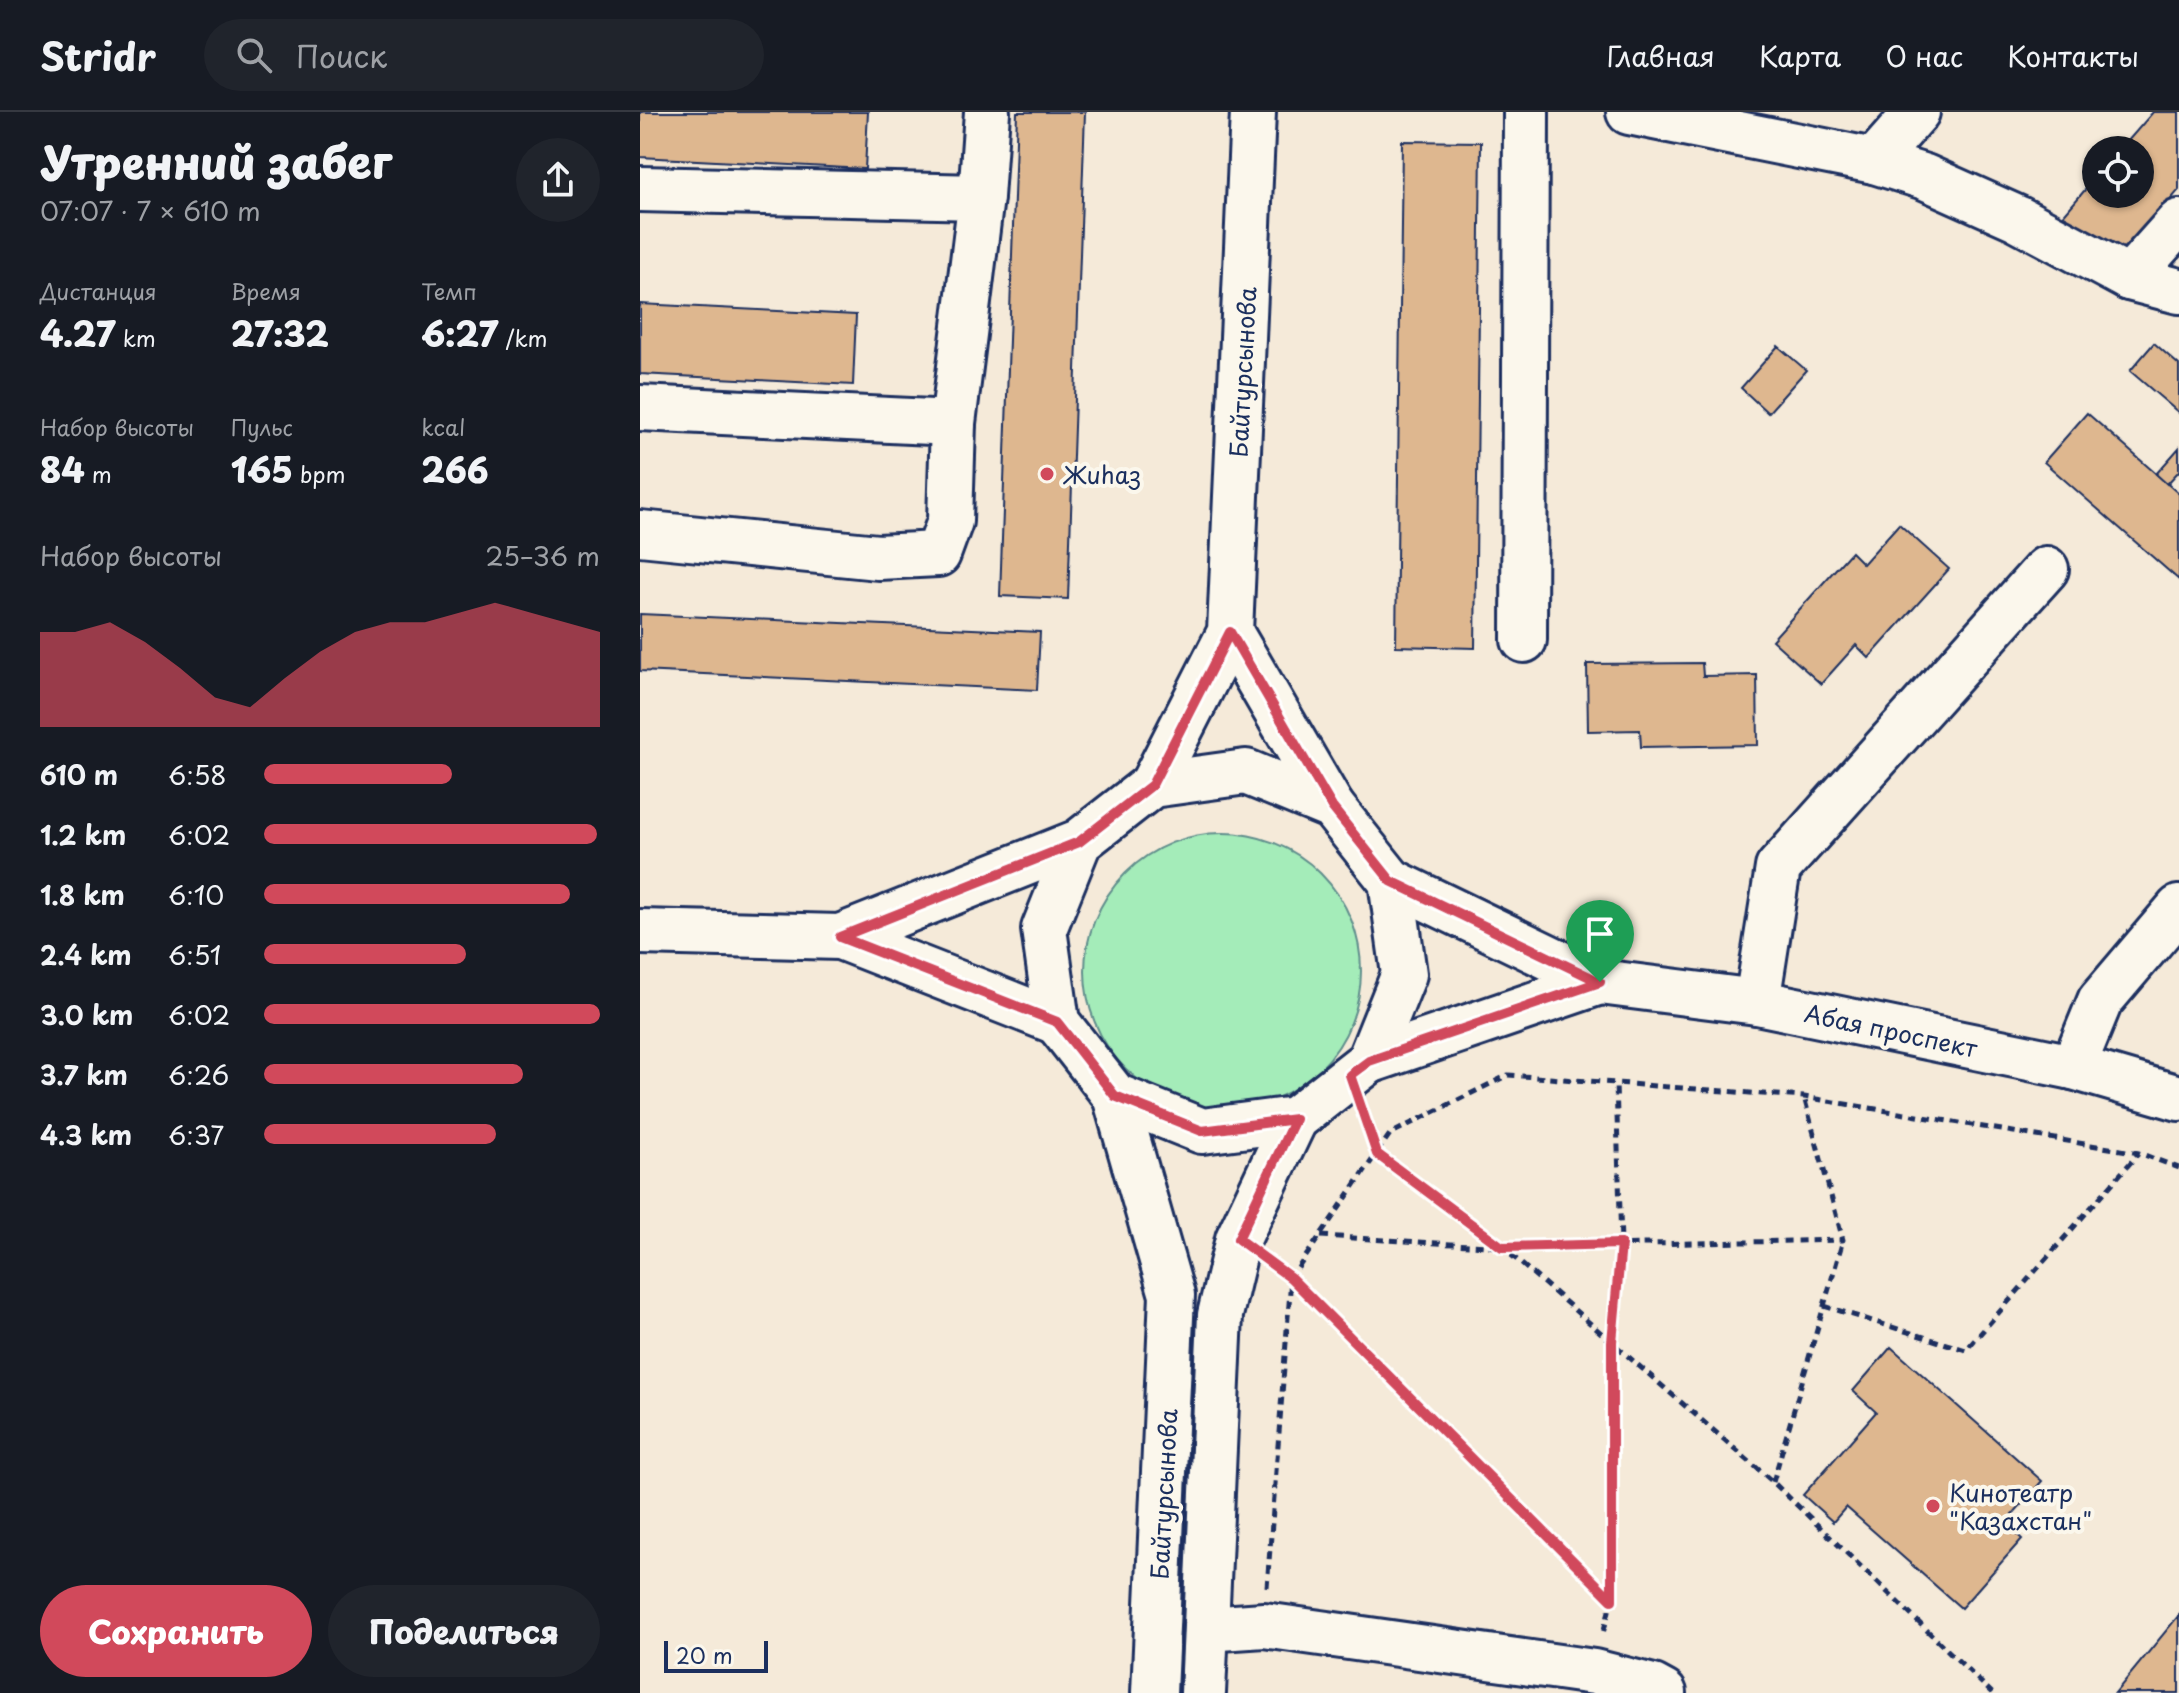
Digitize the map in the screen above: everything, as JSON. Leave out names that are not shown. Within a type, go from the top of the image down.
[{"type":"street","points":[[640,533],[878,557],[938,554],[950,521],[953,423],[981,197],[987,112]]},
{"type":"street","name":"Байтурсынова","points":[[1230,632],[1253,112]]},
{"type":"street","points":[[1524,640],[1526,112]]},
{"type":"street","points":[[1629,112],[1874,161],[1925,177],[2017,218],[2129,278],[2179,291]]},
{"type":"street","points":[[1874,161],[1917,112]]},
{"type":"street","points":[[640,189],[981,197]]},
{"type":"street","points":[[2129,278],[2179,222]]},
{"type":"street","points":[[640,408],[953,423]]},
{"type":"street","points":[[1757,1002],[1778,868],[2046,569]]},
{"type":"street","points":[[840,937],[1079,842],[1152,785],[1230,632]]},
{"type":"street","points":[[1230,632],[1332,807],[1391,881],[1600,982]]},
{"type":"street","points":[[1152,785],[1246,772],[1332,807]]},
{"type":"street","points":[[1079,842],[1044,929],[1057,1022],[1115,1096],[1202,1131],[1295,1119],[1360,1068],[1600,982]]},
{"type":"street","points":[[1360,1068],[1404,974],[1391,881]]},
{"type":"street","points":[[2073,1067],[2100,1001],[2179,908]]},
{"type":"street","points":[[640,932],[840,937],[1057,1022]]},
{"type":"street","name":"Абая проспект","points":[[1600,982],[1757,1002],[2073,1067],[2179,1098]]},
{"type":"street","name":"Байтурсынова","points":[[1115,1096],[1172,1295],[1154,1693]]},
{"type":"street","name":"Байтурсынова","points":[[1203,1693],[1220,1315],[1238,1239],[1295,1119]]},
{"type":"street","points":[[1206,1629],[1264,1625],[1594,1672],[1653,1687],[1664,1693]]},
{"type":"path","points":[[1360,1068],[1377,1154],[1502,1247],[1773,1482],[1992,1693]]},
{"type":"path","points":[[1264,1625],[1291,1278],[1390,1134],[1508,1075],[1804,1097],[2139,1153],[2179,1168]]},
{"type":"path","points":[[1594,1672],[1612,1600],[1612,1342],[1621,1244],[1616,1083]]},
{"type":"path","points":[[1773,1482],[1843,1240],[1804,1097]]},
{"type":"path","points":[[1824,1306],[1966,1350],[2139,1153]]},
{"type":"path","points":[[1320,1236],[1502,1247],[1843,1240]]},
{"type":"path","points":[[1238,1239],[1291,1278],[1612,1600]]},
{"type":"green space","points":[[1237,833],[1288,849],[1311,864],[1330,883],[1351,918],[1359,944],[1359,998],[1351,1024],[1338,1048],[1321,1069],[1300,1086],[1276,1099],[1237,1109],[1209,1109],[1158,1093],[1135,1078],[1116,1059],[1095,1024],[1087,998],[1085,957],[1101,906],[1116,883],[1135,864],[1170,843],[1196,835]]},
{"type":"building","points":[[640,112],[868,112],[865,169],[640,157]]},
{"type":"building","points":[[1017,112],[1085,112],[1068,599],[1000,596]]},
{"type":"building","points":[[2153,112],[2179,112],[2179,190],[2114,265],[2061,218],[2082,193],[2082,208],[2154,208],[2154,136],[2132,136]]},
{"type":"building","points":[[1402,141],[1481,142],[1475,648],[1396,646]]},
{"type":"building","points":[[640,304],[856,315],[853,385],[640,374]]},
{"type":"building","points":[[2154,343],[2179,365],[2179,413],[2130,371]]},
{"type":"building","points":[[1778,346],[1806,370],[1768,413],[1741,388]]},
{"type":"building","points":[[2087,413],[2179,494],[2179,580],[2044,462]]},
{"type":"building","points":[[2179,448],[2179,471],[2167,484],[2156,474]]},
{"type":"building","points":[[1899,524],[1949,569],[1869,658],[1856,645],[1821,684],[1772,640],[1851,552],[1863,564]]},
{"type":"building","points":[[640,614],[1040,632],[1037,690],[640,671]]},
{"type":"building","points":[[1702,663],[1703,676],[1757,675],[1758,745],[1641,747],[1640,730],[1588,731],[1587,664]]},
{"type":"building","points":[[1891,1347],[2042,1481],[2005,1523],[2022,1539],[1961,1608],[1846,1507],[1833,1522],[1803,1495],[1876,1412],[1853,1391]]},
{"type":"building","points":[[2179,1615],[2179,1693],[2115,1693]]},
{"type":"place","name":"Жиһаз","points":[[1047,474]]},
{"type":"place","name":"Кинотеатр \"Казахстан\"","points":[[1933,1506]]},
{"type":"route","points":[[1230,632],[1332,807],[1391,881],[1600,982],[1369,1061],[1350,1075],[1377,1154],[1502,1247],[1621,1244],[1612,1342],[1612,1600],[1291,1278],[1238,1239],[1295,1119],[1202,1131],[1115,1096],[1057,1022],[840,937],[1079,842],[1152,785],[1230,632]]}]
